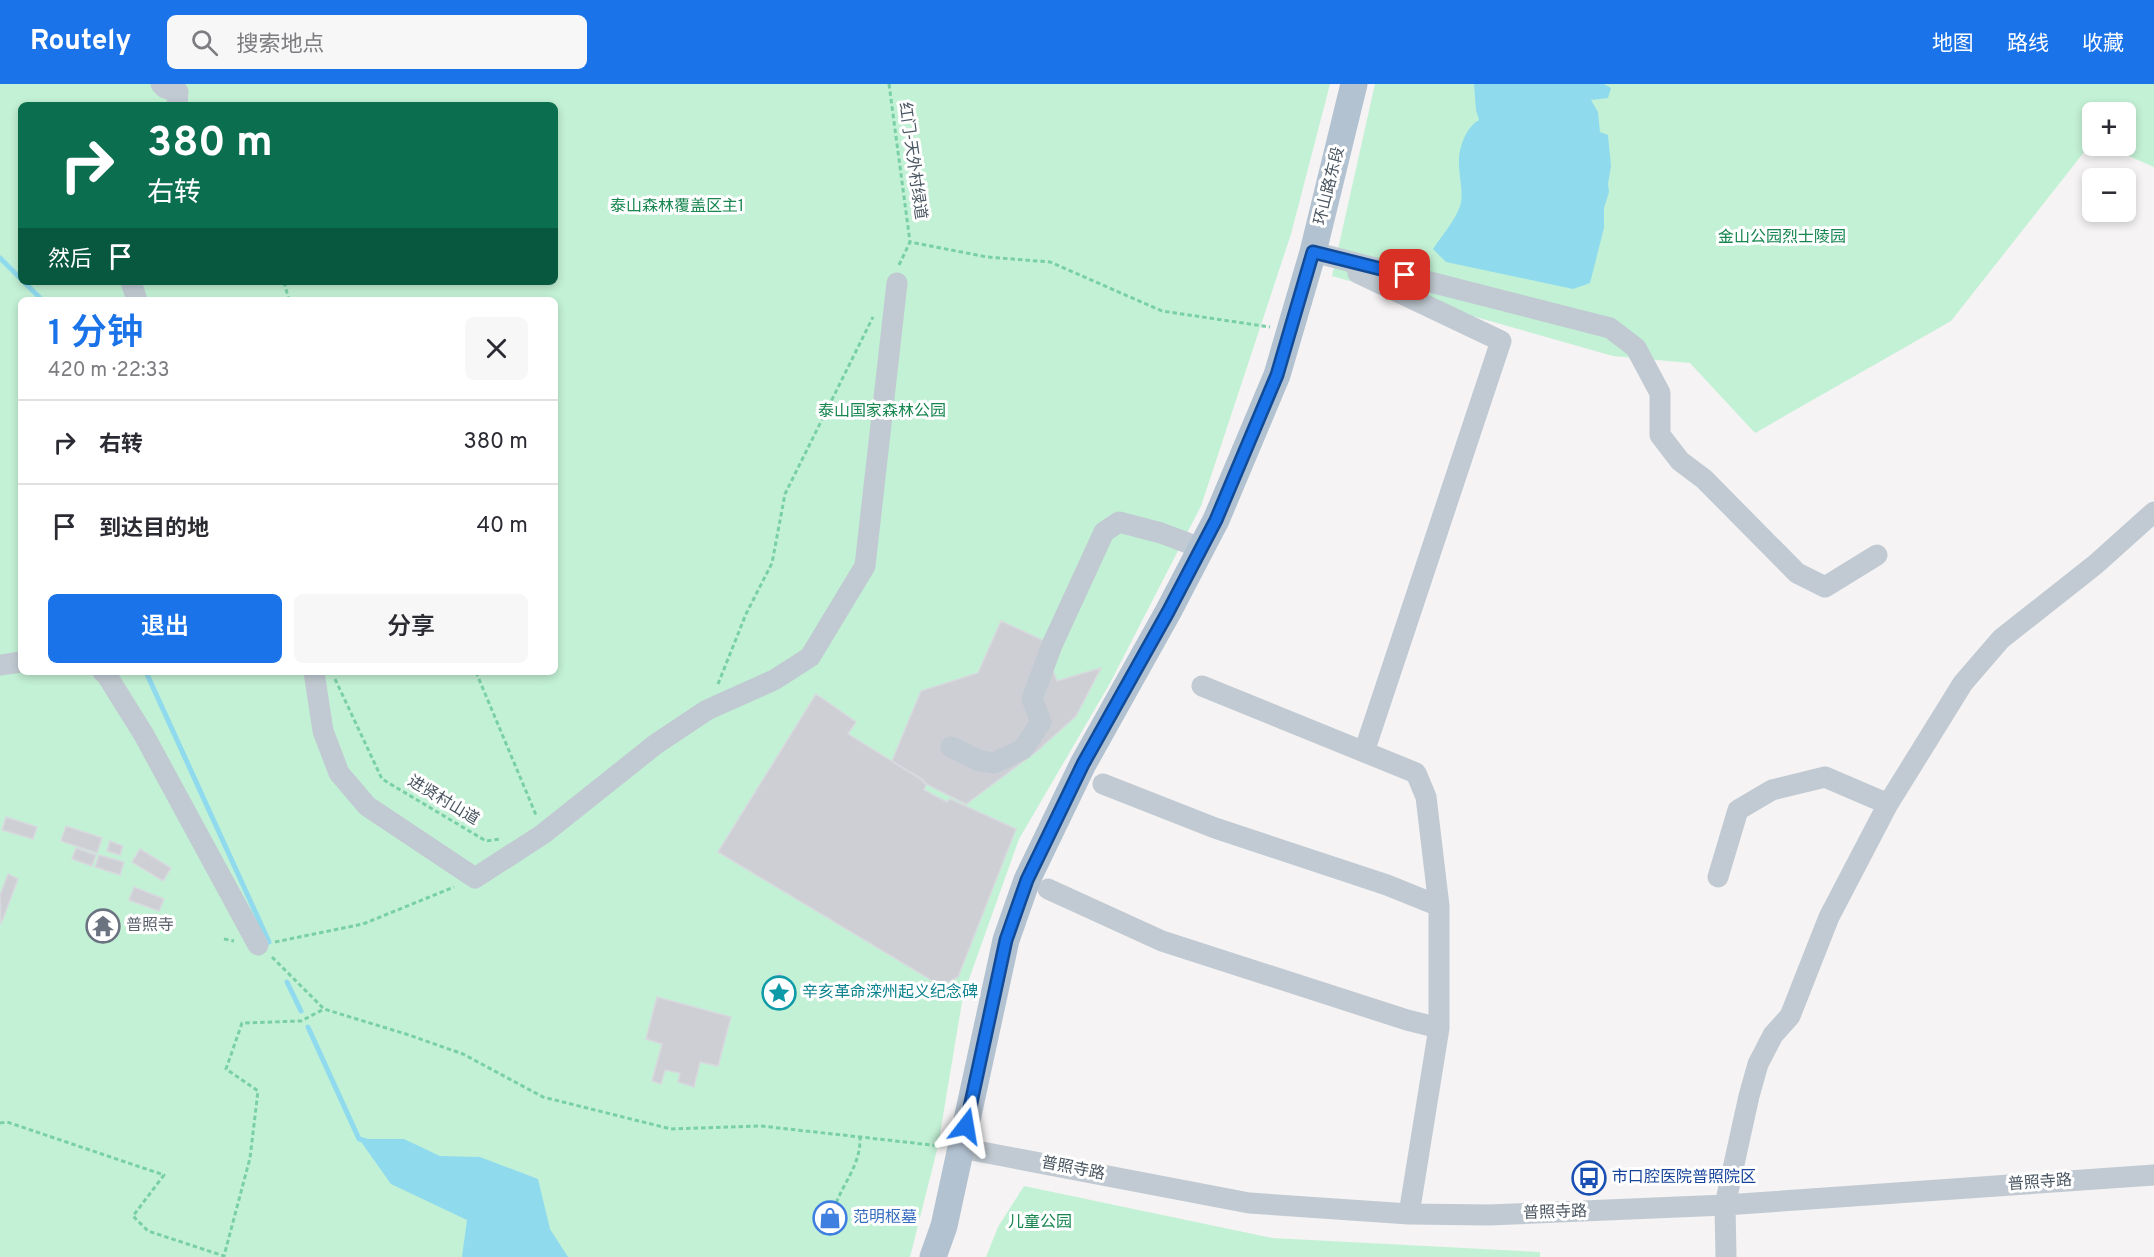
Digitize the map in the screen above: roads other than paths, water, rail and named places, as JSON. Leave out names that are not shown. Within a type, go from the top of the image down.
[{"type":"main road","name":"环山路东段","points":[[933,1257],[944,1226],[1006,940],[1027,880],[1083,764],[1216,520],[1277,375],[1313,252],[1354,84]]},
{"type":"street","points":[[161,84],[165,88],[178,92],[177,102]]},
{"type":"street","points":[[1313,252],[1610,328],[1636,348],[1660,393],[1660,435],[1680,461],[1704,479],[1797,573],[1825,587],[1876,555]]},
{"type":"street","points":[[1313,252],[1501,341],[1364,752]]},
{"type":"street","points":[[314,675],[323,731],[339,773],[367,806],[475,878],[543,834],[656,744],[707,710],[774,680],[810,657],[866,566],[897,283]]},
{"type":"street","points":[[1726,1257],[1725,1205],[1758,1064],[1773,1035],[1790,1016],[1829,916],[1888,804],[1962,683],[2001,639],[2096,564],[2154,512]]},
{"type":"street","points":[[951,747],[980,761],[994,763],[1023,749],[1041,722],[1032,699],[1052,645],[1104,532],[1119,522],[1161,533],[1201,548]]},
{"type":"street","points":[[0,665],[18,662]]},
{"type":"street","points":[[107,675],[144,735],[258,945]]},
{"type":"street","points":[[1202,686],[1416,773],[1426,797],[1439,906],[1439,1028],[1409,1214]]},
{"type":"street","points":[[1718,876],[1738,810],[1772,790],[1825,777],[1888,804]]},
{"type":"street","points":[[1103,784],[1215,828],[1387,885],[1439,906]]},
{"type":"street","points":[[1048,890],[1162,941],[1407,1020],[1439,1028]]},
{"type":"street","name":"普照寺路","points":[[961,1148],[1249,1203],[1409,1214],[1500,1215],[1725,1205],[2154,1175]]},
{"type":"water","points":[[1474,84],[1604,84],[1611,88],[1608,98],[1591,100],[1598,112],[1600,132],[1608,135],[1611,166],[1609,192],[1604,208],[1604,228],[1590,283],[1573,289],[1446,262],[1433,249],[1460,206],[1462,196],[1460,152],[1467,133],[1479,120]]},
{"type":"water","points":[[359,1139],[404,1139],[440,1156],[480,1157],[538,1179],[550,1229],[568,1257],[462,1257],[467,1220],[391,1184]]},
{"type":"waterway","points":[[0,258],[18,276]]},
{"type":"waterway","points":[[27,285],[39,297]]},
{"type":"waterway","points":[[147,675],[269,942]]},
{"type":"waterway","points":[[287,982],[301,1011]]},
{"type":"waterway","points":[[308,1027],[359,1139],[366,1141]]},
{"type":"place","name":"普照寺","points":[[103,926]]},
{"type":"place","name":"辛亥革命滦州起义纪念碑","points":[[779,993]]},
{"type":"place","name":"市口腔医院普照院区","points":[[1589,1178]]},
{"type":"place","name":"范明枢墓","points":[[830,1218]]},
{"type":"park label","name":"泰山森林覆盖区主1","points":[[677,207]]},
{"type":"park label","name":"金山公园烈士陵园","points":[[1782,238]]},
{"type":"park label","name":"泰山国家森林公园","points":[[882,412]]},
{"type":"park label","name":"儿童公园","points":[[1040,1223]]}]
